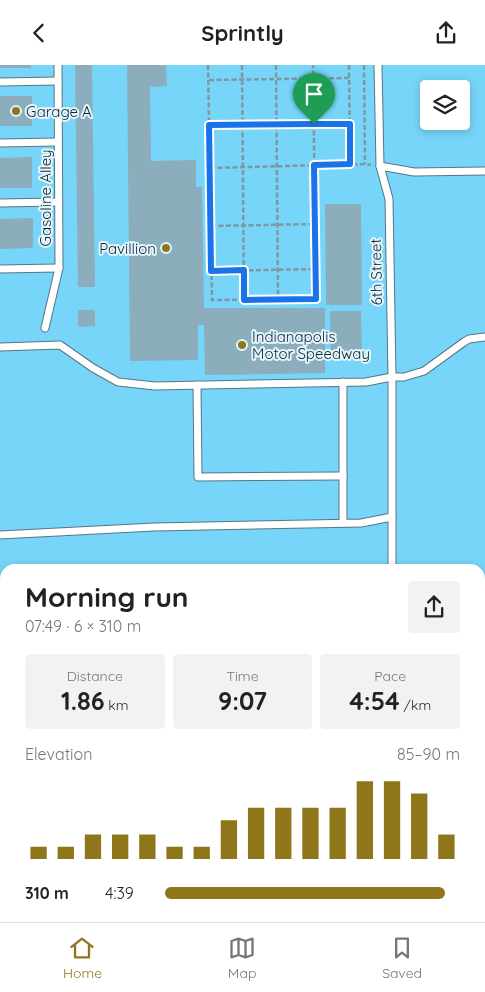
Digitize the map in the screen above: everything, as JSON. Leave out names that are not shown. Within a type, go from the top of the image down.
[{"type":"lane","name":"Gasoline Alley","points":[[45,328],[59,268],[58,65]]},
{"type":"lane","name":"6th Street","points":[[378,65],[380,166],[389,199],[392,377],[392,564]]},
{"type":"lane","points":[[0,82],[58,81]]},
{"type":"lane","points":[[0,143],[58,142]]},
{"type":"lane","points":[[380,166],[414,173],[485,171]]},
{"type":"lane","points":[[0,203],[58,202]]},
{"type":"lane","points":[[0,269],[59,268]]},
{"type":"lane","points":[[0,347],[60,345],[93,368],[118,382],[155,386],[343,383],[404,377],[424,371],[469,339],[485,337]]},
{"type":"lane","points":[[343,383],[343,523]]},
{"type":"lane","points":[[197,385],[198,477],[343,476]]},
{"type":"lane","points":[[0,535],[154,527],[361,523],[392,517]]},
{"type":"path","points":[[208,65],[212,300],[316,299],[313,65]]},
{"type":"path","points":[[242,65],[244,300]]},
{"type":"path","points":[[276,65],[278,299]]},
{"type":"path","points":[[349,65],[350,164]]},
{"type":"path","points":[[364,65],[365,164]]},
{"type":"path","points":[[208,80],[349,78]]},
{"type":"path","points":[[209,125],[350,124]]},
{"type":"path","points":[[210,168],[350,164],[380,166]]},
{"type":"path","points":[[210,226],[315,224]]},
{"type":"path","points":[[211,271],[315,269]]},
{"type":"shaded area","name":"Indianapolis Motor Speedway","points":[[0,65],[485,65],[485,564],[0,564]]},
{"type":"building","points":[[0,65],[31,65],[31,68],[0,68]]},
{"type":"building","points":[[75,65],[92,65],[95,287],[78,287]]},
{"type":"building","points":[[127,65],[166,65],[167,86],[150,87],[151,161],[196,160],[196,187],[202,187],[204,308],[325,308],[325,373],[205,375],[204,325],[198,325],[198,360],[130,361]]},
{"type":"building","name":"Garage A","points":[[0,96],[32,96],[32,126],[0,126]]},
{"type":"building","points":[[32,157],[32,188],[0,188],[0,158]]},
{"type":"building","points":[[325,204],[361,204],[362,305],[326,305]]},
{"type":"building","points":[[33,218],[33,248],[0,249],[0,219]]},
{"type":"building","points":[[78,310],[95,310],[95,326],[78,327]]},
{"type":"building","points":[[330,311],[361,311],[362,358],[331,358]]},
{"type":"place","name":"Garage A","points":[[16,111]]},
{"type":"place","name":"Pavillion","points":[[166,248]]},
{"type":"place","name":"Indianapolis Motor Speedway","points":[[242,345]]},
{"type":"route","points":[[314,124],[350,124],[350,164],[314,165],[316,299],[244,300],[244,270],[211,271],[209,125],[314,124]]}]
